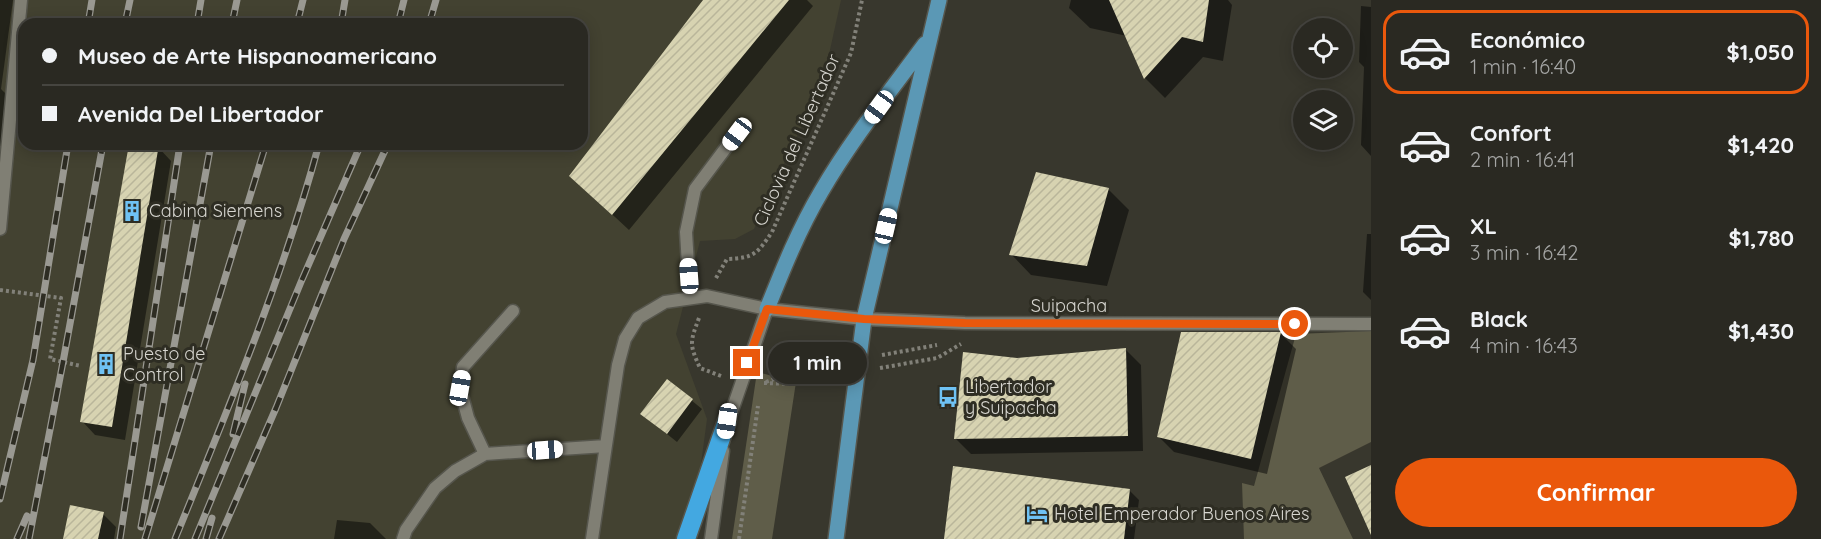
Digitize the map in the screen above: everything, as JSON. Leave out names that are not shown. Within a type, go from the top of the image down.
[{"type":"highway","points":[[686,539],[727,421]]},
{"type":"main road","points":[[836,539],[864,319],[939,0]]},
{"type":"main road","points":[[767,309],[795,242],[821,192],[854,141],[929,40]]},
{"type":"street","points":[[19,18],[21,0]]},
{"type":"street","points":[[0,229],[18,33]]},
{"type":"street","points":[[690,298],[686,232],[694,189],[737,134]]},
{"type":"street","name":"Suipacha","points":[[592,539],[618,365],[625,339],[638,318],[665,302],[707,296],[767,309],[864,319],[965,323],[1371,324]]},
{"type":"street","points":[[711,539],[727,421],[767,309]]},
{"type":"street","points":[[485,454],[468,418],[460,388],[463,367],[513,311]]},
{"type":"street","points":[[403,539],[406,530],[435,488],[455,471],[485,454],[606,446]]},
{"type":"path","name":"Ciclovia del Libertador","points":[[761,390],[762,383],[741,381],[700,368],[691,350],[691,339],[707,296],[727,259],[746,258],[758,253],[772,232],[851,52],[862,0]]},
{"type":"path","points":[[0,290],[61,298],[50,359],[81,366]]},
{"type":"path","points":[[739,539],[759,396]]},
{"type":"shaded area","points":[[0,0],[841,0],[824,77],[754,229],[735,239],[700,241],[676,334],[707,419],[691,539],[0,539]]},
{"type":"shaded area","points":[[1371,331],[1371,442],[1319,468],[1353,539],[1244,539],[1242,483],[1254,486],[1296,334]]},
{"type":"shaded area","points":[[757,372],[796,382],[772,539],[732,539]]},
{"type":"building","points":[[703,0],[789,0],[612,215],[569,176]]},
{"type":"building","points":[[1109,0],[1209,0],[1203,42],[1182,37],[1144,79]]},
{"type":"building","points":[[128,150],[158,150],[112,427],[80,422]]},
{"type":"building","points":[[1036,172],[1109,188],[1087,266],[1009,255]]},
{"type":"building","points":[[1181,332],[1281,332],[1251,459],[1157,437]]},
{"type":"building","points":[[1126,348],[1128,436],[954,439],[963,352],[1017,358]]},
{"type":"building","points":[[667,379],[693,399],[667,434],[640,414]]},
{"type":"building","points":[[1371,465],[1371,535],[1345,477]]},
{"type":"building","name":"Hotel Emperador Buenos Aires","points":[[953,466],[1130,489],[1124,539],[944,539]]},
{"type":"building","points":[[70,505],[104,512],[98,539],[63,539]]},
{"type":"railway","points":[[89,18],[92,0]]},
{"type":"railway","points":[[126,18],[130,0]]},
{"type":"railway","points":[[198,18],[201,0]]},
{"type":"railway","points":[[233,18],[237,0]]},
{"type":"railway","points":[[298,18],[303,0]]},
{"type":"railway","points":[[342,18],[345,0]]},
{"type":"railway","points":[[400,18],[404,0]]},
{"type":"railway","points":[[431,18],[436,0]]},
{"type":"railway","points":[[0,499],[33,360],[67,150]]},
{"type":"railway","points":[[29,539],[102,150]]},
{"type":"railway","points":[[120,539],[179,150]]},
{"type":"railway","points":[[141,527],[210,150]]},
{"type":"railway","points":[[145,539],[264,150]]},
{"type":"railway","points":[[175,539],[271,294],[317,150]]},
{"type":"railway","points":[[195,539],[358,150]]},
{"type":"railway","points":[[219,539],[276,408],[344,239],[385,150]]},
{"type":"railway","points":[[233,434],[245,384]]},
{"type":"railway","points":[[17,539],[27,516]]},
{"type":"railway","points":[[206,539],[212,518]]},
{"type":"place","name":"Cabina Siemens","points":[[132,211]]},
{"type":"place","name":"Puesto de Control","points":[[106,364]]},
{"type":"place","name":"Libertador y Suipacha","points":[[948,397]]},
{"type":"place","name":"Hotel Emperador Buenos Aires","points":[[1037,514]]},
{"type":"route","points":[[747,363],[767,309],[864,319],[965,323],[1295,324]]}]
